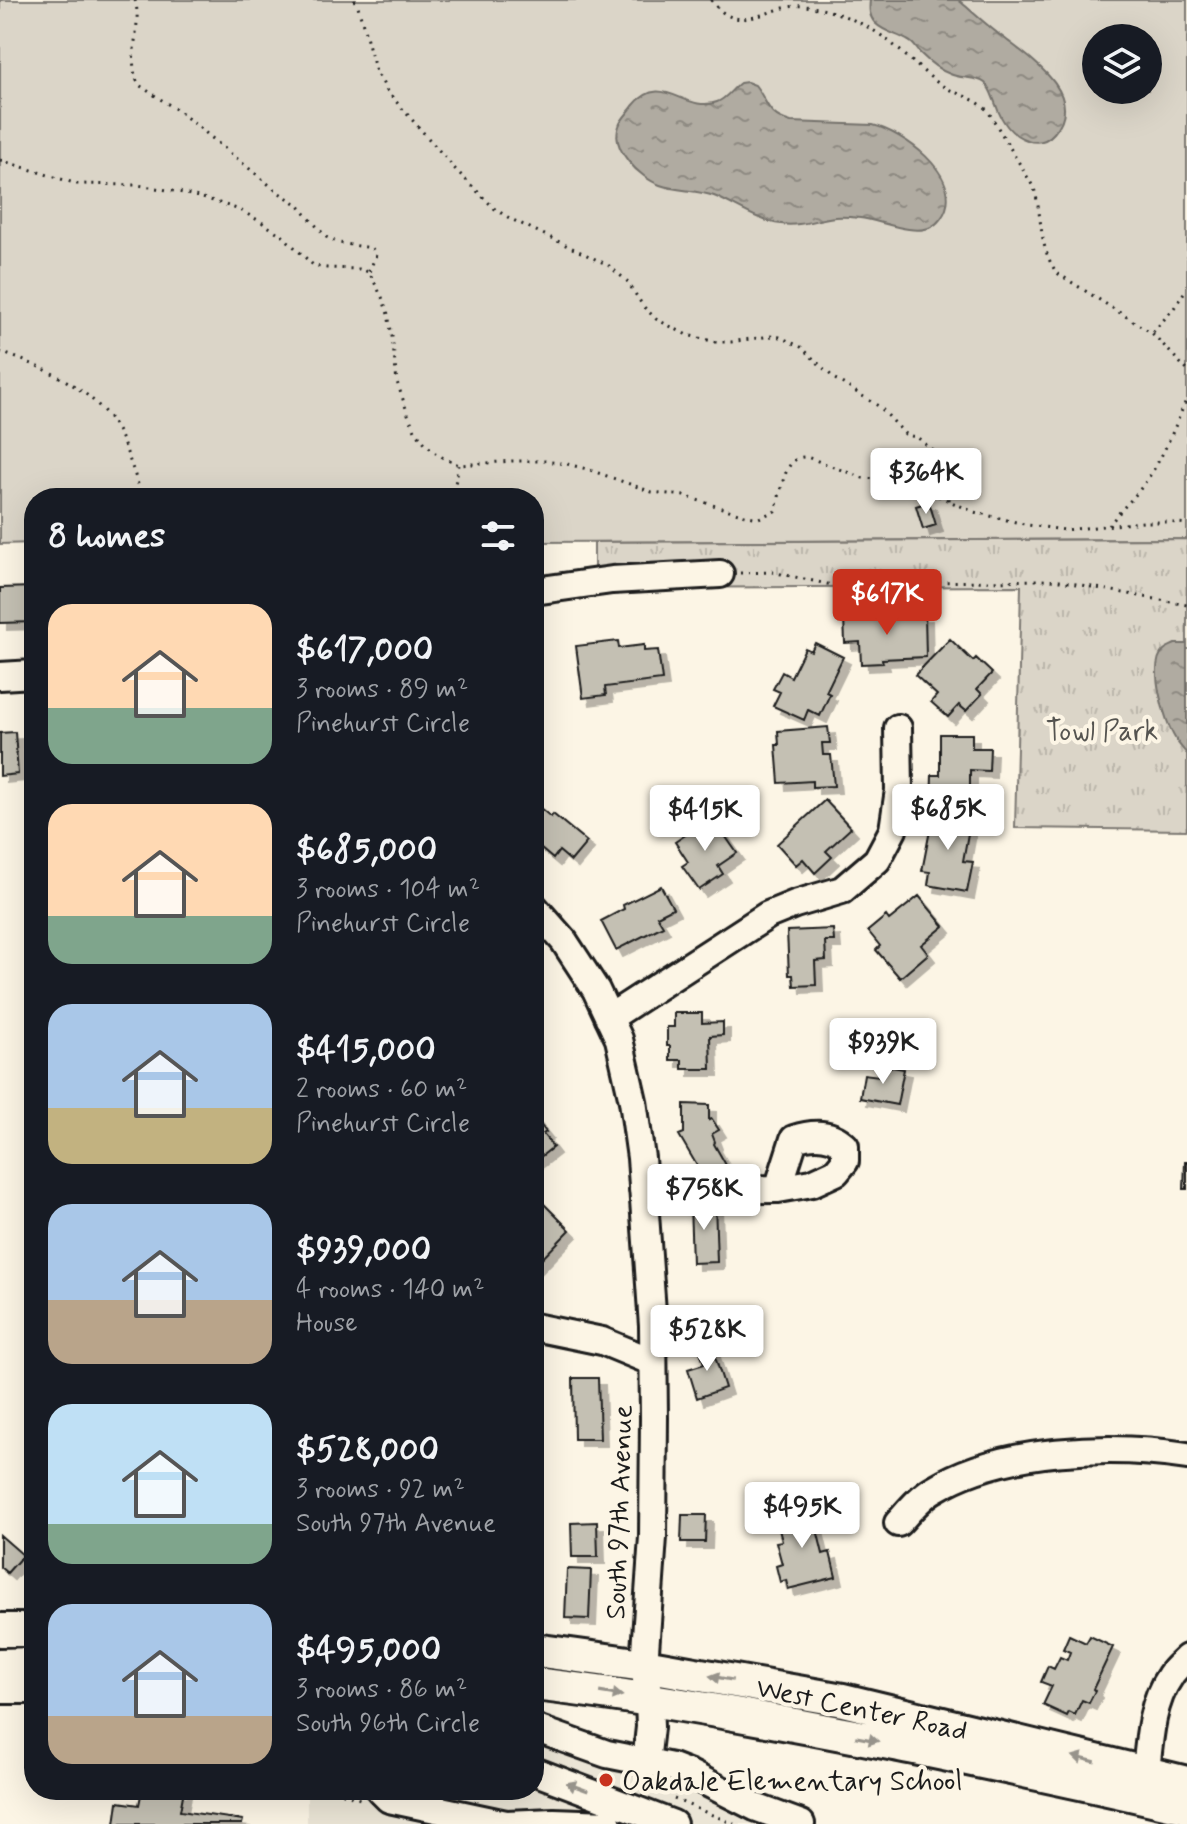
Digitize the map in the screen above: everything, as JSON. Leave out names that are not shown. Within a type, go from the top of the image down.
[{"type":"main road","points":[[0,1630],[24,1630]]},
{"type":"main road","name":"West Center Road","points":[[544,1651],[644,1665],[843,1700],[1187,1783]]},
{"type":"main road","points":[[0,1665],[24,1664]]},
{"type":"main road","name":"West Center Road","points":[[544,1685],[649,1700],[837,1733],[1071,1780],[1187,1807]]},
{"type":"street","points":[[544,590],[612,580],[720,574]]},
{"type":"street","points":[[0,676],[24,675]]},
{"type":"street","points":[[609,1018],[768,915],[842,890],[877,860],[893,830],[899,790],[898,728]]},
{"type":"street","name":"South 97th Avenue","points":[[544,918],[564,941],[596,990],[619,1039],[633,1101],[641,1158],[653,1326],[654,1418],[653,1537],[644,1665],[649,1700],[646,1763]]},
{"type":"street","points":[[643,1190],[778,1189]]},
{"type":"street","points":[[544,1329],[602,1341],[653,1362]]},
{"type":"street","points":[[898,1523],[937,1487],[968,1473],[1019,1459],[1088,1450],[1187,1456]]},
{"type":"street","points":[[1146,1773],[1155,1710],[1161,1693],[1170,1676],[1187,1658]]},
{"type":"street","points":[[0,1690],[24,1690]]},
{"type":"street","points":[[544,1732],[607,1754],[672,1767],[744,1802],[801,1824]]},
{"type":"street","points":[[544,1774],[673,1811]]},
{"type":"street","points":[[394,1800],[506,1824],[608,1824]]},
{"type":"path","points":[[135,0],[138,19],[134,68],[139,85],[180,112],[297,204],[326,237],[339,243],[372,248],[376,255],[369,272]]},
{"type":"path","points":[[354,0],[375,69],[387,91],[456,170],[495,209],[608,265],[627,281],[643,306],[656,319],[687,335],[716,342],[780,337],[801,347],[835,379],[880,407],[905,434],[918,438],[937,453],[948,471],[949,501]]},
{"type":"path","points":[[711,0],[725,16],[737,19],[748,19],[795,6],[821,9],[842,16],[880,35],[944,86],[982,104],[1034,188],[1044,251],[1057,273],[1152,333],[1187,370]]},
{"type":"path","points":[[0,160],[77,184],[138,185],[210,200],[240,210],[263,223],[283,236],[314,266],[369,272],[385,306],[397,382],[415,430],[434,452],[459,465],[513,461],[567,464],[652,492],[684,496],[759,518],[775,511],[791,462],[807,457],[863,478],[905,481],[974,512],[1028,525],[1065,530],[1155,522],[1187,524]]},
{"type":"path","points":[[1152,333],[1187,288]]},
{"type":"path","points":[[0,352],[38,365],[100,407],[119,433],[139,488]]},
{"type":"path","points":[[1109,526],[1154,470],[1187,398]]},
{"type":"path","points":[[454,488],[459,465]]},
{"type":"path","points":[[720,574],[772,572],[827,584],[1060,581],[1187,605]]},
{"type":"path","points":[[673,1811],[734,1824]]},
{"type":"shaded area","name":"Oakdale Elementary School","points":[[544,1743],[670,1777],[775,1824],[307,1824],[307,1800],[544,1800]]},
{"type":"green space","points":[[0,0],[1187,0],[1187,539],[544,542],[544,488],[24,488],[24,543],[0,544]]},
{"type":"green space","name":"Towl Park","points":[[1187,539],[1187,830],[1015,828],[1021,586],[594,588],[594,542]]},
{"type":"water","points":[[870,0],[958,0],[1052,79],[1064,105],[1062,119],[1054,133],[1039,142],[1016,135],[998,111],[985,83],[942,70],[911,43],[879,26],[871,15]]},
{"type":"water","points":[[740,83],[755,85],[772,112],[783,119],[791,122],[873,125],[913,145],[926,156],[944,181],[948,195],[942,217],[931,227],[915,230],[848,217],[781,224],[755,216],[714,196],[666,187],[652,181],[636,169],[623,153],[617,135],[619,126],[644,96],[664,92],[705,104],[720,101]]},
{"type":"water","points":[[1175,644],[1187,644],[1187,754],[1176,740],[1167,719],[1157,680],[1159,657],[1165,649]]},
{"type":"building","points":[[929,502],[936,525],[923,529],[916,506]]},
{"type":"building","points":[[24,587],[24,622],[0,623],[0,588]]},
{"type":"building","points":[[925,614],[926,657],[882,659],[883,663],[861,664],[860,642],[845,643],[844,617]]},
{"type":"building","points":[[950,639],[973,661],[976,658],[992,673],[977,689],[982,694],[966,711],[959,705],[948,717],[931,702],[937,695],[915,675]]},
{"type":"building","points":[[618,641],[619,648],[644,645],[644,651],[658,650],[662,680],[605,687],[606,695],[583,698],[576,646]]},
{"type":"building","points":[[815,643],[843,657],[826,692],[830,694],[820,716],[808,710],[804,720],[773,706],[780,692],[773,689],[782,672],[791,677],[805,648],[811,651]]},
{"type":"building","points":[[828,727],[830,743],[822,743],[823,755],[831,755],[834,786],[812,787],[812,781],[779,783],[778,731]]},
{"type":"building","points":[[15,732],[18,774],[0,776],[0,733]]},
{"type":"building","points":[[940,734],[972,734],[972,748],[990,748],[989,771],[970,770],[970,801],[962,801],[962,806],[931,806],[932,775],[940,775]]},
{"type":"building","points":[[825,800],[851,828],[826,851],[832,857],[815,873],[803,859],[796,865],[777,844]]},
{"type":"building","points":[[934,810],[971,817],[963,861],[973,862],[967,892],[928,885],[930,872],[922,871]]},
{"type":"building","points":[[544,811],[551,817],[553,814],[587,842],[571,861],[559,851],[553,859],[544,851]]},
{"type":"building","points":[[712,817],[737,853],[718,866],[723,874],[699,890],[682,866],[688,862],[675,842]]},
{"type":"building","points":[[661,886],[673,908],[657,916],[663,926],[616,950],[601,921],[624,909],[623,905]]},
{"type":"building","points":[[919,896],[944,926],[921,945],[928,954],[900,978],[876,950],[880,946],[868,931],[886,916],[889,920]]},
{"type":"building","points":[[833,929],[834,941],[825,941],[826,960],[815,961],[816,985],[794,986],[793,975],[789,975],[787,931]]},
{"type":"building","points":[[674,1013],[702,1013],[702,1023],[723,1022],[723,1035],[710,1036],[711,1069],[682,1069],[682,1060],[670,1060],[667,1027],[674,1027]]},
{"type":"building","points":[[881,1065],[904,1069],[897,1105],[860,1098],[864,1074],[879,1076]]},
{"type":"building","points":[[684,1104],[709,1105],[709,1120],[712,1119],[719,1130],[712,1134],[714,1144],[726,1165],[703,1176],[679,1135],[684,1133]]},
{"type":"building","points":[[544,1135],[553,1147],[544,1154]]},
{"type":"building","points":[[1187,1162],[1187,1189],[1184,1189]]},
{"type":"building","points":[[715,1202],[717,1262],[692,1263],[690,1203]]},
{"type":"building","points":[[544,1204],[570,1230],[544,1257]]},
{"type":"building","points":[[710,1341],[725,1388],[697,1398],[688,1369],[704,1364],[698,1345]]},
{"type":"building","points":[[573,1378],[598,1378],[600,1439],[574,1439]]},
{"type":"building","points":[[811,1505],[823,1554],[830,1552],[836,1577],[788,1589],[786,1580],[780,1582],[776,1566],[782,1564],[776,1542],[782,1541],[775,1514]]},
{"type":"building","points":[[682,1515],[706,1515],[705,1542],[681,1542]]},
{"type":"building","points":[[597,1522],[598,1557],[572,1557],[571,1523]]},
{"type":"building","points":[[0,1535],[23,1555],[7,1573],[0,1567]]},
{"type":"building","points":[[567,1569],[591,1570],[589,1619],[565,1618]]},
{"type":"building","points":[[1069,1635],[1086,1643],[1090,1636],[1113,1647],[1089,1703],[1082,1700],[1075,1715],[1069,1712],[1067,1716],[1043,1705],[1052,1686],[1041,1682],[1048,1666],[1054,1669],[1060,1657],[1067,1660],[1070,1652],[1063,1649]]},
{"type":"building","points":[[140,1800],[182,1800],[180,1811],[243,1820],[242,1824],[115,1824],[118,1802],[139,1805]]},
{"type":"place","name":"Oakdale Elementary School","points":[[606,1780]]}]
